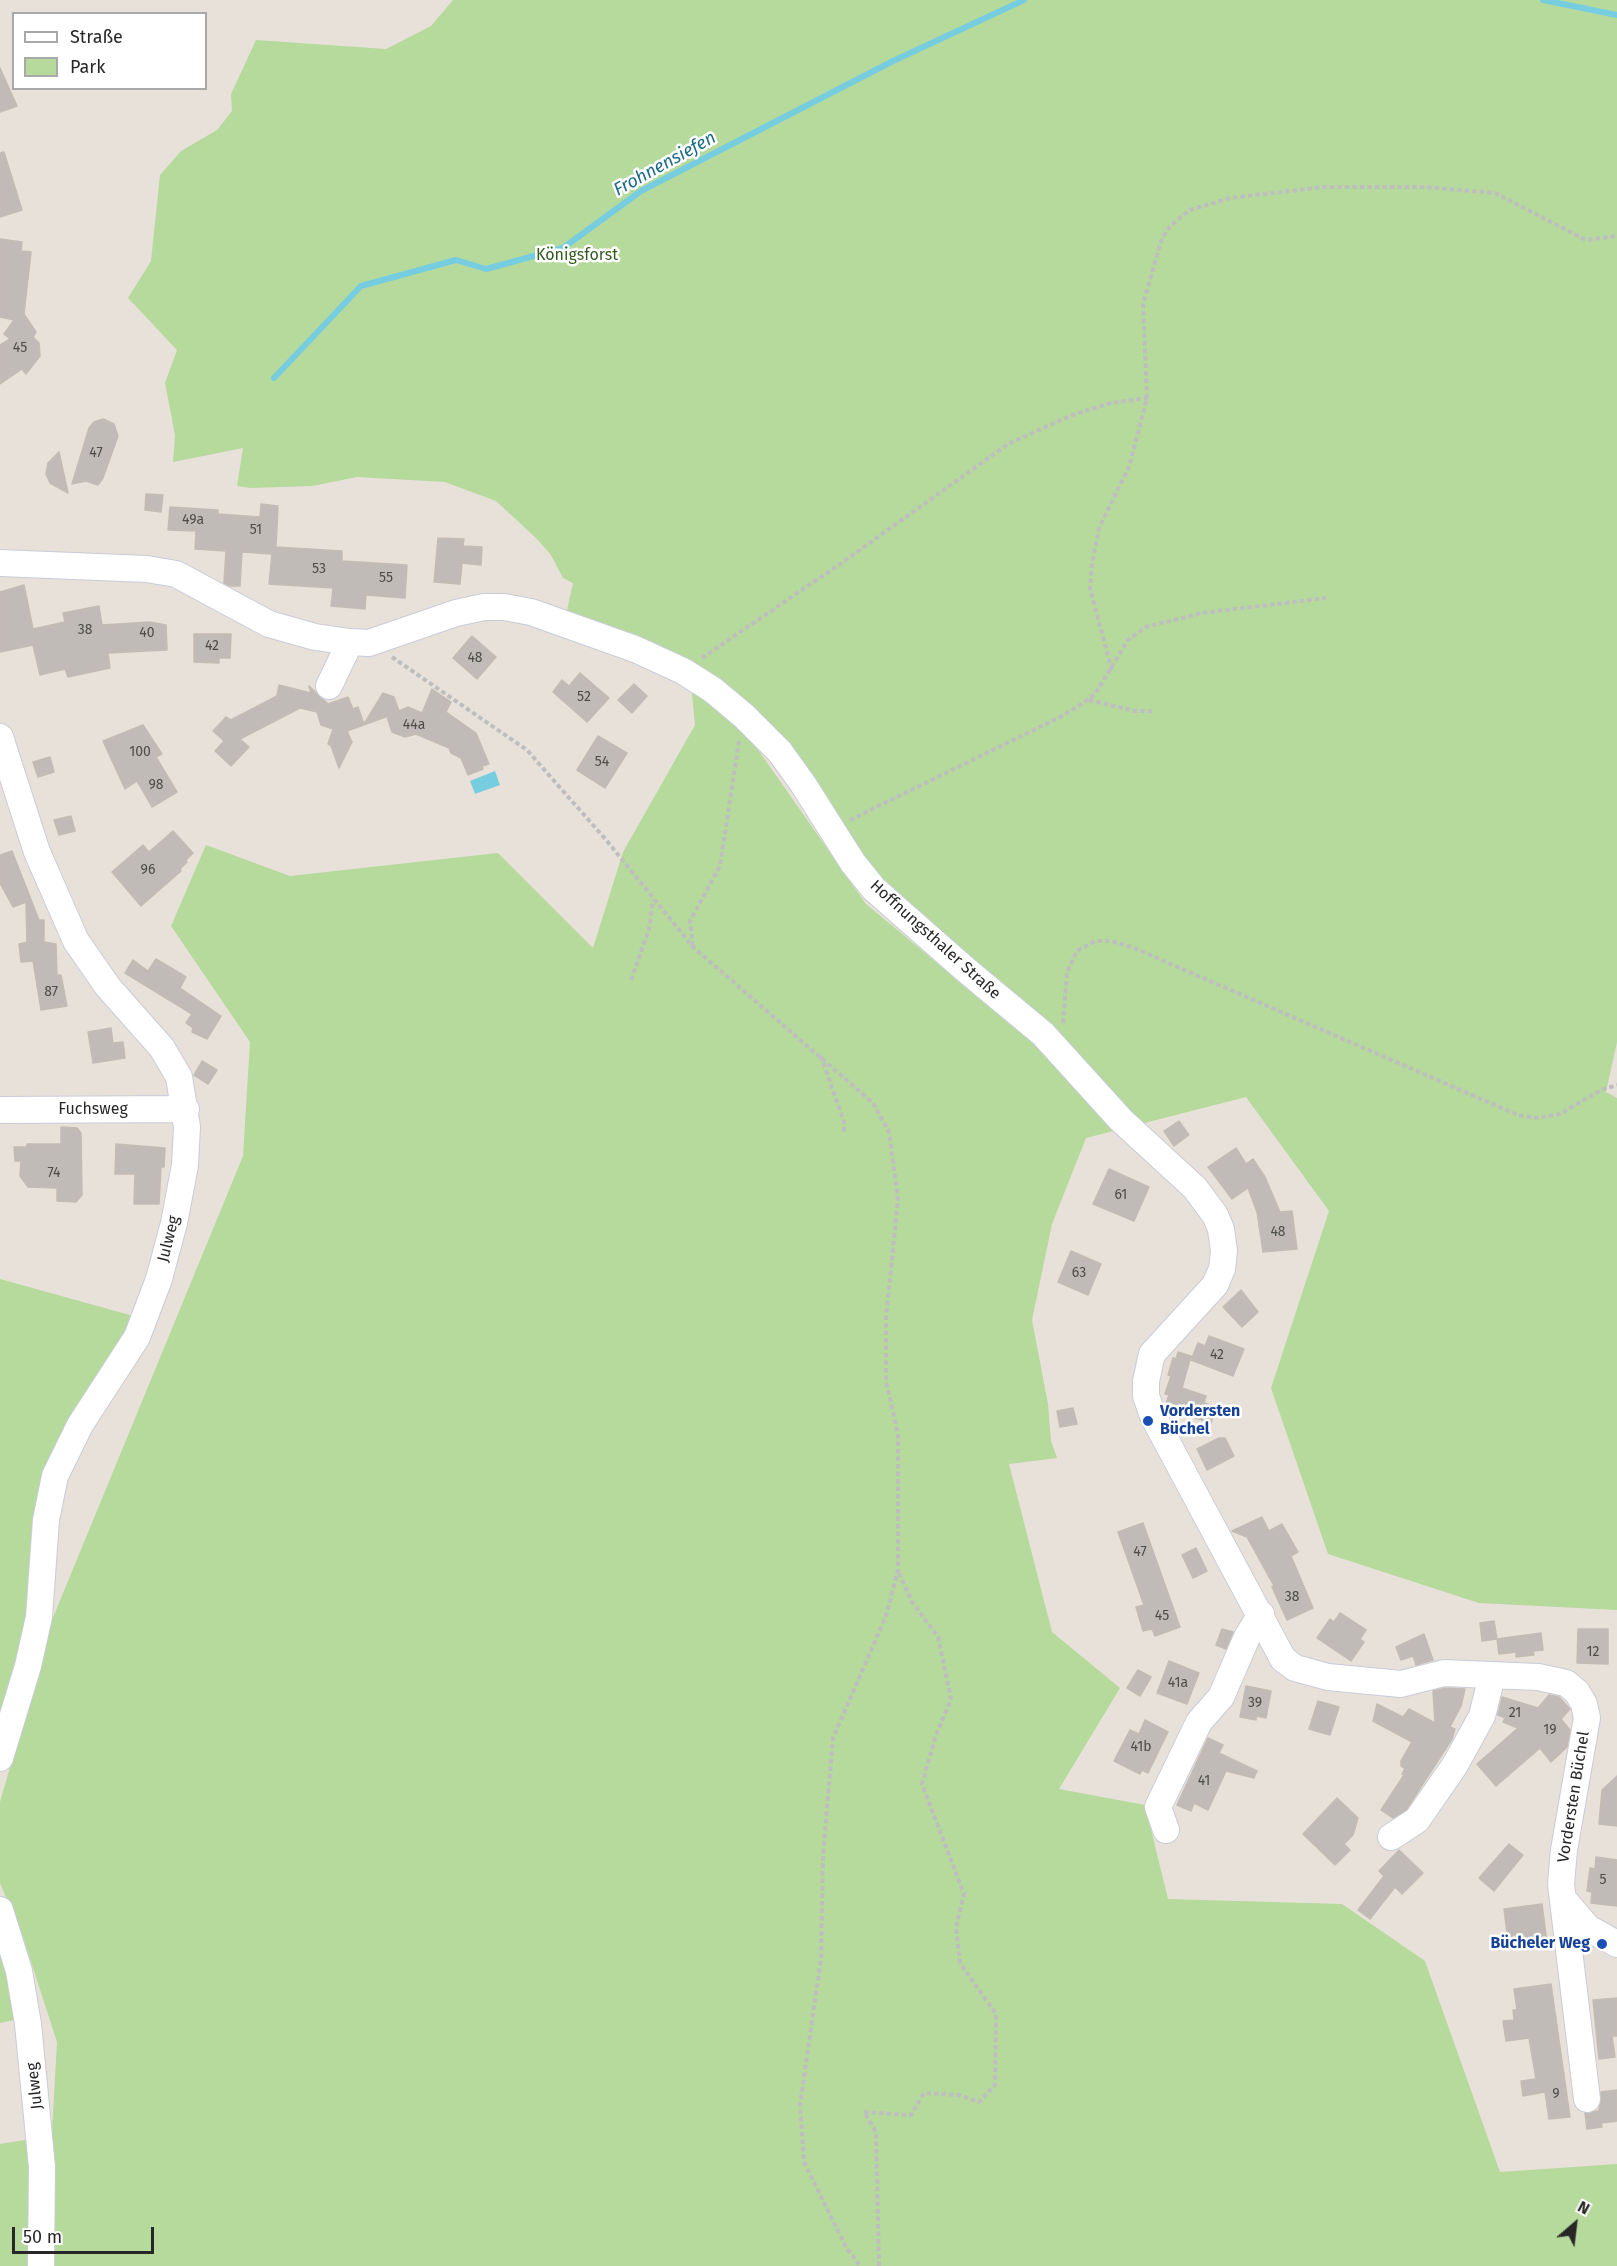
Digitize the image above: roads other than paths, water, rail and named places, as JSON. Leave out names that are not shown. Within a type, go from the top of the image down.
[{"type":"street","name":"Hoffnungsthaler Straße","points":[[0,563],[147,570],[176,574],[269,624],[315,637],[360,642],[456,613],[504,607],[531,612],[588,631],[683,670],[713,690],[744,716],[780,752],[874,890],[1061,1051],[1121,1120]]},
{"type":"street","points":[[329,686],[360,642]]},
{"type":"street","name":"Julweg","points":[[0,737],[37,852],[76,941],[108,987],[162,1048],[179,1077],[186,1109],[185,1165],[174,1223],[159,1279],[137,1337],[80,1425],[55,1476],[46,1520],[39,1617],[28,1666],[0,1758]]},
{"type":"street","name":"Fuchsweg","points":[[0,1110],[186,1109]]},
{"type":"street","name":"Vordersten Büchel","points":[[1121,1120],[1207,1201],[1221,1229],[1224,1251],[1222,1269],[1215,1285],[1152,1354],[1146,1381],[1146,1396],[1153,1416],[1261,1614],[1277,1651],[1283,1659],[1309,1674],[1401,1684],[1444,1672],[1554,1679],[1566,1683],[1584,1704],[1586,1728],[1564,1850],[1561,1884],[1587,2099]]},
{"type":"street","points":[[1166,1830],[1158,1807],[1199,1722],[1221,1697],[1247,1637],[1261,1614]]},
{"type":"street","points":[[1391,1837],[1417,1820],[1455,1765],[1482,1716],[1492,1676]]},
{"type":"street","points":[[1564,1899],[1588,1929],[1617,1944]]},
{"type":"street","name":"Julweg","points":[[0,1910],[19,1971],[28,2024],[42,2166],[41,2266]]},
{"type":"water","points":[[495,771],[500,785],[475,794],[470,781]]},
{"type":"waterway","name":"Frohnensiefen","points":[[274,378],[361,286],[456,260],[486,269],[563,248],[641,191],[893,61],[1024,0]]},
{"type":"waterway","points":[[1543,0],[1617,15]]},
{"type":"place","name":"Vordersten Büchel","points":[[1148,1421]]},
{"type":"place","name":"Bücheler Weg","points":[[1602,1944]]},
{"type":"park label","name":"Königsforst","points":[[577,256]]}]
